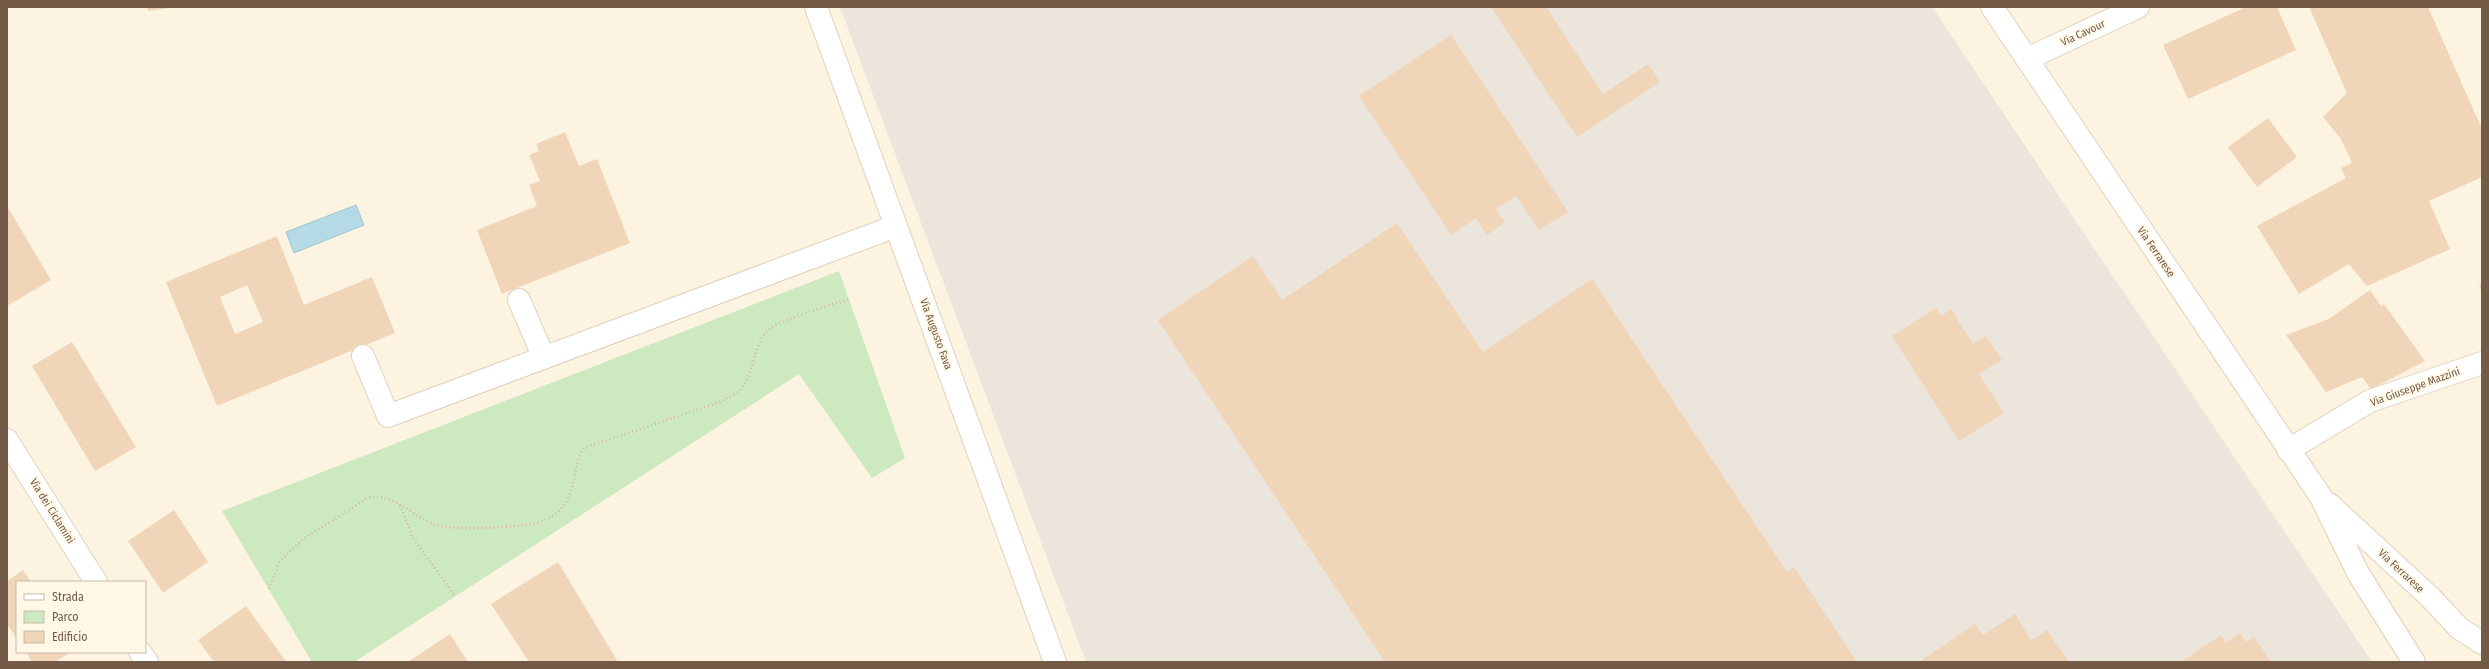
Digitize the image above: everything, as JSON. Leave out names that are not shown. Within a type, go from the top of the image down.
[{"type":"street","name":"Via Augusto Fava","points":[[816,7],[1055,662]]},
{"type":"street","name":"Via Ferrarese","points":[[1992,7],[2321,497],[2358,573],[2414,662]]},
{"type":"street","name":"Via Cavour","points":[[2027,59],[2138,7]]},
{"type":"street","points":[[363,356],[388,416],[896,226]]},
{"type":"street","points":[[519,300],[544,358]]},
{"type":"street","name":"Via Giuseppe Mazzini","points":[[2288,450],[2370,401],[2482,363]]},
{"type":"street","name":"Via dei Ciclamini","points":[[7,440],[95,581]]},
{"type":"street","name":"Via Ferrarese","points":[[2321,497],[2430,597],[2458,628],[2482,642]]},
{"type":"street","points":[[141,653],[147,662]]},
{"type":"path","points":[[269,589],[280,561],[303,539],[370,497],[382,496],[400,504],[434,524],[485,528],[541,522],[554,516],[563,507],[575,477],[577,460],[584,448],[720,402],[738,391],[749,375],[753,358],[765,331],[784,322],[849,299]]},
{"type":"path","points":[[400,504],[413,538],[455,596]]},
{"type":"shaded area","points":[[840,7],[1932,7],[2372,662],[1086,662]]},
{"type":"green space","points":[[839,271],[905,458],[872,478],[799,374],[354,662],[312,662],[222,511]]},
{"type":"water","points":[[356,205],[364,225],[294,253],[286,232]]},
{"type":"building","points":[[147,7],[169,7],[169,8],[148,11]]},
{"type":"building","points":[[1491,7],[1546,7],[1603,94],[1648,64],[1660,82],[1577,137]]},
{"type":"building","points":[[2246,7],[2277,7],[2296,50],[2188,99],[2163,45]]},
{"type":"building","points":[[2309,7],[2428,7],[2482,129],[2482,177],[2429,201],[2450,249],[2367,286],[2349,264],[2299,294],[2257,226],[2346,178],[2341,168],[2352,163],[2341,139],[2323,117],[2347,93]]},
{"type":"building","points":[[1451,35],[1568,212],[1539,230],[1516,196],[1496,209],[1505,222],[1487,235],[1476,218],[1451,235],[1359,96]]},
{"type":"building","points":[[2268,118],[2297,157],[2257,187],[2228,147]]},
{"type":"building","points":[[565,132],[579,166],[597,159],[630,243],[502,294],[477,230],[537,206],[529,185],[540,181],[529,155],[539,151],[536,144]]},
{"type":"building","points":[[7,206],[51,280],[7,306]]},
{"type":"building","points":[[1397,223],[1483,352],[1592,279],[1787,572],[1794,567],[1857,662],[1385,662],[1158,320],[1253,256],[1282,300]]},
{"type":"building","points":[[277,236],[304,305],[372,277],[395,333],[217,406],[166,282]],"holes":[[[247,285],[263,322],[235,334],[220,297]]]},
{"type":"building","points":[[2482,284],[2482,293],[2479,285]]},
{"type":"building","points":[[2370,290],[2381,306],[2384,304],[2425,361],[2371,389],[2362,377],[2326,392],[2286,335],[2329,319]]},
{"type":"building","points":[[1936,308],[1941,316],[1951,309],[1973,344],[1986,336],[2002,360],[1979,374],[2004,413],[1959,441],[1892,336]]},
{"type":"building","points":[[72,342],[136,447],[95,471],[32,366]]},
{"type":"building","points":[[174,510],[208,562],[163,593],[128,541]]},
{"type":"building","points":[[558,562],[618,662],[529,662],[491,604]]},
{"type":"building","points":[[23,570],[30,581],[16,581],[16,638],[7,624],[7,581]]},
{"type":"building","points":[[246,606],[285,660],[283,662],[214,662],[198,640]]},
{"type":"building","points":[[2015,614],[2031,640],[2047,630],[2069,662],[1919,662],[1975,624],[1983,635]]},
{"type":"building","points":[[2240,633],[2247,642],[2254,637],[2271,662],[2181,662],[2221,635],[2226,643]]},
{"type":"building","points":[[450,634],[468,662],[408,662]]},
{"type":"building","points":[[27,653],[69,653],[55,662],[32,662]]}]
